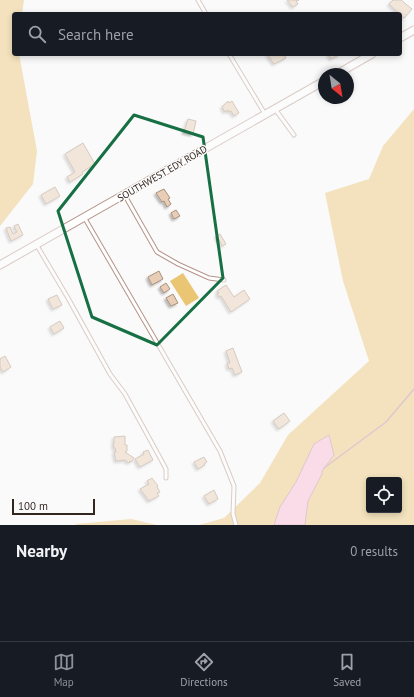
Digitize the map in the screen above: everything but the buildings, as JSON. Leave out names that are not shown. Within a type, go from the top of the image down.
[{"type":"street","points":[[402,37],[414,30]]},
{"type":"street","points":[[348,68],[368,56]]},
{"type":"street","name":"SOUTHWEST EDY ROAD","points":[[0,265],[318,84]]},
{"type":"lane","points":[[198,0],[205,12]]},
{"type":"lane","points":[[230,56],[265,114]]},
{"type":"lane","points":[[275,109],[294,135]]},
{"type":"lane","points":[[124,194],[157,252],[178,264],[209,278],[224,280]]},
{"type":"lane","points":[[84,217],[220,451],[234,486],[233,514],[236,525]]},
{"type":"lane","points":[[36,244],[110,374],[125,394],[166,469],[166,478]]},
{"type":"highlighted area","points":[[134,115],[203,137],[223,278],[157,345],[92,317],[58,211]]},
{"type":"shaded area","points":[[0,0],[24,0],[22,12],[12,12],[12,56],[19,56],[37,151],[33,184],[0,226]]},
{"type":"shaded area","points":[[414,109],[414,525],[199,525],[224,518],[260,483],[288,435],[369,361],[343,281],[325,193],[369,179],[383,146]]},
{"type":"shaded area","points":[[183,273],[199,298],[186,306],[170,281]]},
{"type":"shaded area","points":[[329,435],[334,455],[322,471],[322,474],[308,501],[305,525],[274,525],[280,507],[296,482],[314,444]]},
{"type":"shaded area","points":[[131,519],[157,525],[75,525],[76,524]]},
{"type":"waterway","points":[[324,468],[386,422],[414,389]]}]
